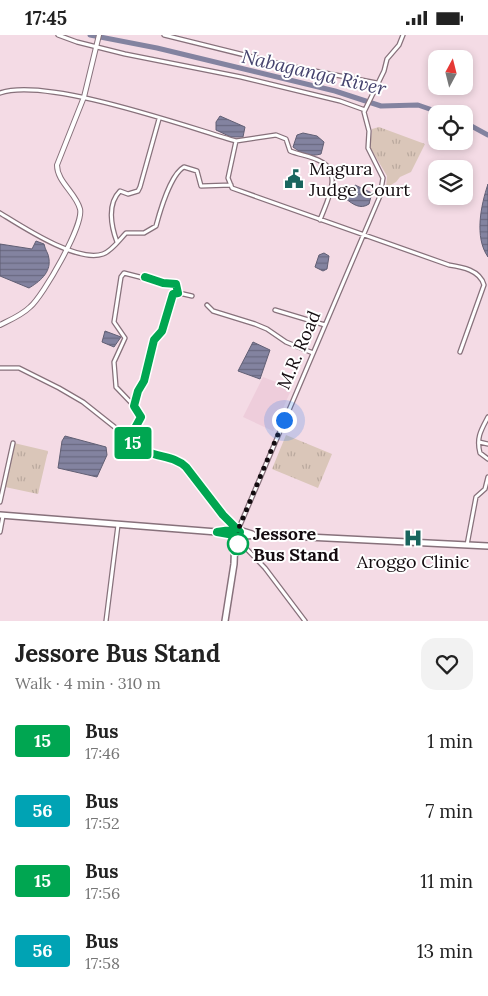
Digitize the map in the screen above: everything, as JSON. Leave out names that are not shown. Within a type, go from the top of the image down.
[{"type":"highway","points":[[2,515],[237,534],[488,545]]},
{"type":"highway","points":[[225,621],[237,534]]},
{"type":"main road","points":[[0,325],[32,306],[67,250],[78,223],[81,210],[57,171],[56,165],[84,97],[99,35]]},
{"type":"street","points":[[58,35],[125,55],[257,81],[340,101],[364,111],[384,71],[387,59],[399,45],[403,35]]},
{"type":"street","points":[[164,35],[289,66],[354,77],[376,85]]},
{"type":"street","points":[[0,93],[24,89],[84,97],[236,141],[280,135],[286,139],[290,151],[322,161],[331,172],[333,183],[320,220]]},
{"type":"street","name":"M.R. Road","points":[[237,534],[380,196],[383,178],[368,148],[369,131],[364,111]]},
{"type":"street","points":[[117,242],[110,219],[117,195],[120,191],[128,194],[138,191],[151,153],[159,119]]},
{"type":"street","points":[[236,141],[228,178],[232,188],[364,236],[449,265],[466,268],[481,279],[483,289],[460,352]]},
{"type":"street","points":[[0,213],[67,250],[98,255],[105,254],[126,233],[144,233],[156,226],[166,194],[171,188],[178,170],[184,167],[197,171],[200,186],[231,185]]},
{"type":"street","points":[[129,439],[141,417],[134,406],[116,387],[115,382],[114,362],[125,338],[114,322],[121,277],[124,273],[163,283],[173,283],[178,287],[178,293]]},
{"type":"street","points":[[134,406],[138,391],[144,381],[154,340],[162,331],[173,294],[178,293],[192,297]]},
{"type":"street","points":[[207,305],[213,311],[267,329],[286,343],[313,353]]},
{"type":"street","points":[[275,310],[325,325]]},
{"type":"street","points":[[0,368],[19,368],[59,388],[83,402],[146,452],[182,463],[305,621]]},
{"type":"street","points":[[488,417],[479,433],[480,453],[488,459]]},
{"type":"street","points":[[479,442],[488,444]]},
{"type":"street","points":[[0,502],[13,443]]},
{"type":"street","points":[[467,545],[476,497],[485,489],[488,477]]},
{"type":"street","points":[[0,532],[2,515]]},
{"type":"street","points":[[106,621],[118,524]]},
{"type":"shaded area","points":[[263,377],[292,388],[273,431],[243,417]]},
{"type":"green space","points":[[379,127],[425,144],[411,172],[400,177],[386,188],[387,176],[370,147],[372,129]]},
{"type":"green space","points":[[286,435],[332,454],[318,488],[272,469]]},
{"type":"green space","points":[[14,443],[48,451],[38,494],[5,487]]},
{"type":"water","points":[[220,116],[245,127],[243,137],[231,137],[216,130],[216,122]]},
{"type":"water","points":[[303,133],[317,136],[324,142],[321,154],[306,154],[293,147],[297,135]]},
{"type":"water","points":[[488,184],[488,257],[481,240],[480,221]]},
{"type":"water","points":[[355,185],[372,193],[369,204],[366,206],[354,204],[346,199]]},
{"type":"water","points":[[36,241],[44,244],[49,257],[48,269],[40,280],[29,288],[0,276],[0,244],[32,249]]},
{"type":"water","points":[[324,253],[329,256],[327,269],[323,271],[315,267],[319,255]]},
{"type":"water","points":[[105,331],[121,337],[114,347],[102,342]]},
{"type":"water","points":[[253,342],[270,350],[260,379],[238,371]]},
{"type":"water","points":[[65,436],[106,447],[107,455],[97,477],[58,468],[62,441]]},
{"type":"waterway","name":"Nabaganga River","points":[[90,35],[157,48],[335,91],[381,106],[418,105],[428,108]]},
{"type":"waterway","name":"Nabaganga River","points":[[473,127],[488,135]]},
{"type":"bus line","name":"15","points":[[145,277],[163,283],[176,284],[178,293],[173,294],[162,331],[155,337],[144,381],[138,391],[134,406],[141,413],[141,417],[129,439],[146,452],[157,457],[179,461],[186,467],[223,515],[236,530],[239,530],[241,534],[235,551],[235,536],[217,532],[231,530]]},
{"type":"place","name":"Magura Judge Court","points":[[294,179]]},
{"type":"place","name":"Aroggo Clinic","points":[[413,538]]},
{"type":"place","name":"Jessore Bus Stand","points":[[238,544]]},
{"type":"route","points":[[238,544],[238,530],[248,503],[284,420]]}]
